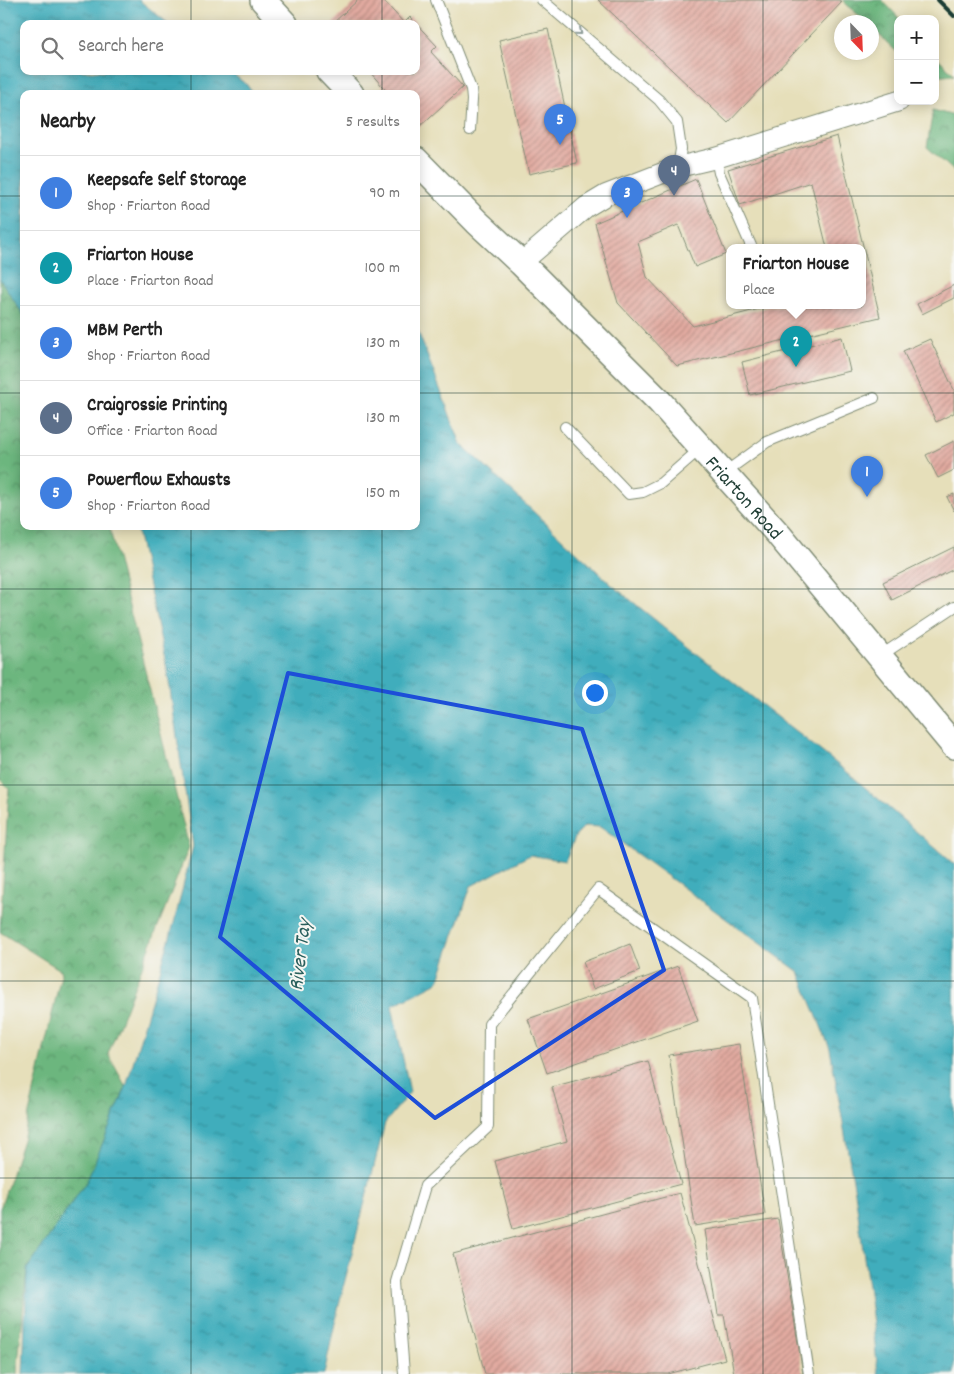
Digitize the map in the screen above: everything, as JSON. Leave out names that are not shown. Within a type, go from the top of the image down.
[{"type":"street","points":[[263,0],[281,20]]},
{"type":"street","points":[[333,75],[347,90]]},
{"type":"street","points":[[521,263],[586,207],[606,195],[678,167],[716,158],[894,103]]},
{"type":"street","name":"Friarton Road","points":[[420,164],[659,401],[779,535],[954,746]]},
{"type":"lane","points":[[436,0],[471,89],[470,130]]},
{"type":"lane","points":[[542,0],[659,100],[677,122],[681,149],[678,167]]},
{"type":"lane","points":[[716,158],[719,173],[750,244]]},
{"type":"lane","points":[[723,473],[767,442],[874,398]]},
{"type":"lane","points":[[564,428],[629,494],[643,492],[661,483],[701,448]]},
{"type":"lane","points":[[880,656],[954,607]]},
{"type":"lane","points":[[404,1374],[397,1282],[425,1186],[488,1127],[490,1024],[598,889],[752,998],[809,1374]]},
{"type":"highlighted area","points":[[288,673],[582,729],[664,970],[435,1118],[220,937]]},
{"type":"green space","points":[[842,0],[882,0],[896,15],[894,15],[894,49],[879,35],[879,15],[858,15]]},
{"type":"green space","points":[[939,59],[954,74],[939,75]]},
{"type":"green space","points":[[933,110],[954,116],[954,171],[927,147]]},
{"type":"green space","points":[[0,279],[20,310],[20,530],[110,530],[189,847],[108,1054],[126,1087],[87,1181],[27,1269],[17,1374],[0,1374],[0,1209],[23,1140],[62,971],[0,932],[9,789],[0,779]]},
{"type":"water","points":[[0,0],[139,0],[164,20],[20,20],[20,75],[234,75],[247,85],[250,90],[20,90],[20,310],[0,279]]},
{"type":"water","name":"River Tay","points":[[420,336],[461,444],[612,585],[846,771],[954,864],[954,1374],[878,1374],[855,1192],[830,1049],[799,972],[600,827],[585,826],[576,835],[565,861],[530,855],[471,886],[438,982],[392,1006],[410,1092],[385,1123],[340,1300],[324,1374],[23,1374],[27,1269],[87,1181],[126,1087],[174,923],[193,846],[167,669],[137,530],[420,530]]},
{"type":"building","points":[[358,0],[383,0],[401,20],[336,20]]},
{"type":"building","points":[[598,0],[839,0],[842,2],[728,123]]},
{"type":"building","points":[[420,28],[437,46],[431,52],[463,87],[420,126],[420,90],[386,90],[372,75],[420,75]]},
{"type":"building","points":[[548,29],[577,163],[529,174],[499,40]]},
{"type":"building","points":[[837,136],[863,244],[826,244],[811,182],[740,205],[728,169]]},
{"type":"building","points":[[696,179],[726,254],[695,267],[678,225],[638,242],[647,277],[693,326],[759,309],[866,309],[866,258],[880,317],[677,366],[618,303],[595,223]]},
{"type":"building","points":[[954,285],[954,298],[922,314],[917,304]]},
{"type":"building","points":[[842,337],[850,371],[750,395],[742,362]]},
{"type":"building","points":[[930,339],[954,390],[954,413],[936,422],[903,351]]},
{"type":"building","points":[[954,441],[954,470],[938,478],[926,455]]},
{"type":"building","points":[[954,494],[954,511],[947,497]]},
{"type":"building","points":[[954,547],[954,569],[892,600],[883,582]]},
{"type":"building","points":[[630,944],[640,971],[593,989],[583,962]]},
{"type":"building","points":[[678,966],[698,1021],[547,1073],[528,1019]]},
{"type":"building","points":[[739,1044],[765,1215],[695,1226],[669,1055]]},
{"type":"building","points":[[648,1061],[681,1184],[513,1229],[495,1161],[567,1141],[552,1087]]},
{"type":"building","points":[[680,1193],[725,1359],[668,1374],[485,1374],[453,1254]]},
{"type":"building","points":[[778,1219],[803,1374],[734,1374],[724,1315],[718,1315],[705,1230]]},
{"type":"railway","points":[[938,0],[954,16]]},
{"type":"place","name":"Powerflow Exhausts","points":[[560,145]]},
{"type":"place","name":"Craigrossie Printing","points":[[674,196]]},
{"type":"place","name":"MBM Perth","points":[[627,218]]},
{"type":"place","name":"Friarton House","points":[[796,367]]},
{"type":"place","name":"Keepsafe Self Storage","points":[[867,497]]}]
